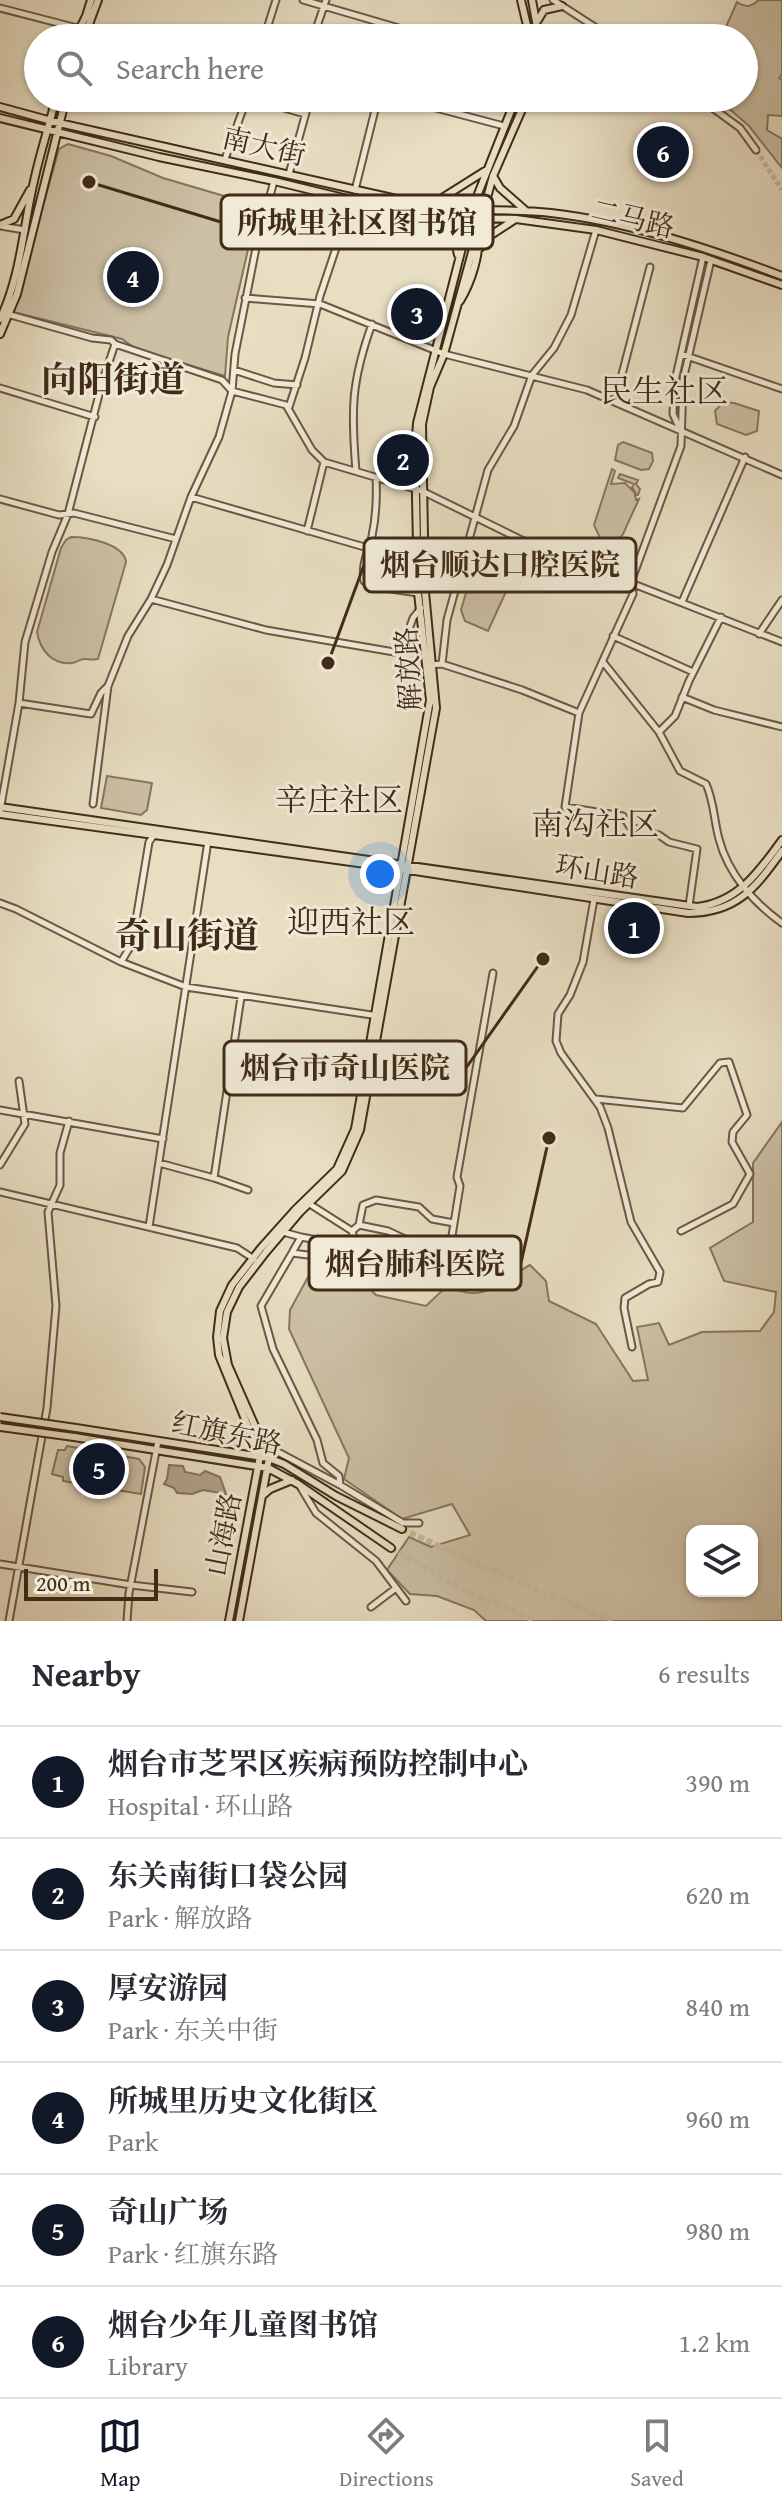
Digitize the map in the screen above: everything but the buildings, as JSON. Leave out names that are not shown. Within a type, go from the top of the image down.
[{"type":"main road","points":[[86,24],[91,0]]},
{"type":"main road","points":[[88,24],[98,0]]},
{"type":"main road","points":[[521,0],[527,24]]},
{"type":"main road","points":[[532,0],[537,24]]},
{"type":"main road","points":[[537,24],[544,10],[562,6]]},
{"type":"main road","name":"南大街","points":[[0,107],[428,206],[472,209]]},
{"type":"main road","points":[[0,226],[18,214],[33,183],[52,112]]},
{"type":"main road","points":[[0,334],[62,112]]},
{"type":"main road","name":"解放路","points":[[306,1202],[337,1169],[348,1149],[358,1118],[379,1016],[429,708],[430,665],[423,608],[417,423],[469,219],[510,112]]},
{"type":"main road","name":"解放路","points":[[423,608],[418,593],[422,424],[430,387],[444,354],[493,176],[521,112]]},
{"type":"main road","name":"南大街","points":[[0,118],[422,217],[469,219]]},
{"type":"main road","points":[[428,206],[443,200],[485,171]]},
{"type":"main road","points":[[493,176],[500,188],[525,210]]},
{"type":"main road","points":[[30,231],[33,183]]},
{"type":"main road","name":"二马路","points":[[472,209],[525,210],[599,220],[722,253],[782,276]]},
{"type":"main road","points":[[422,217],[450,234],[456,241],[459,259]]},
{"type":"main road","name":"二马路","points":[[469,219],[479,222],[516,219],[596,230],[703,257],[782,285]]},
{"type":"main road","points":[[478,251],[488,237],[516,219]]},
{"type":"main road","points":[[456,307],[467,288],[478,251],[479,222]]},
{"type":"main road","name":"环山路","points":[[0,810],[155,835],[208,839]]},
{"type":"main road","name":"环山路","points":[[0,810],[689,906],[714,904],[745,891],[782,840]]},
{"type":"main road","name":"环山路","points":[[405,867],[696,913],[728,906],[764,877],[782,851]]},
{"type":"main road","points":[[269,1458],[228,1365],[223,1338],[231,1300],[256,1260],[306,1202]]},
{"type":"main road","points":[[260,1456],[224,1373],[217,1337],[220,1311],[225,1298],[306,1202]]},
{"type":"main road","name":"红旗东路","points":[[0,1417],[269,1458],[402,1529]]},
{"type":"main road","name":"红旗东路","points":[[0,1427],[268,1468],[295,1482],[391,1548]]},
{"type":"main road","name":"山海路","points":[[229,1621],[260,1456]]},
{"type":"main road","name":"山海路","points":[[239,1621],[269,1458]]},
{"type":"main road","points":[[262,1496],[270,1489],[295,1482]]},
{"type":"street","points":[[268,24],[276,0]]},
{"type":"street","points":[[303,0],[325,3],[387,24]]},
{"type":"street","points":[[553,0],[590,24]]},
{"type":"street","points":[[318,24],[325,3]]},
{"type":"street","points":[[0,8],[54,24]]},
{"type":"street","points":[[225,159],[243,112]]},
{"type":"street","points":[[289,174],[305,114],[298,112]]},
{"type":"street","points":[[355,190],[374,112]]},
{"type":"street","points":[[451,112],[504,126]]},
{"type":"street","points":[[718,112],[740,128],[756,150]]},
{"type":"street","points":[[93,804],[108,686],[128,636],[167,565],[191,497],[219,437],[232,391],[245,298],[274,181]]},
{"type":"street","points":[[289,407],[320,296],[352,200]]},
{"type":"street","points":[[0,226],[30,231]]},
{"type":"street","points":[[442,664],[447,620],[488,470],[514,426],[532,375],[554,348],[571,315],[596,230]]},
{"type":"street","points":[[682,430],[673,414],[672,402],[703,257]]},
{"type":"street","points":[[689,906],[697,849],[630,827],[623,816],[565,807],[579,713],[633,594],[631,582],[681,446],[681,393],[711,260]]},
{"type":"street","points":[[615,401],[650,267]]},
{"type":"street","points":[[245,298],[320,304],[444,354],[587,390],[782,475]]},
{"type":"street","points":[[4,316],[111,340],[115,344],[222,380],[232,391],[289,407],[312,450],[324,462],[419,490],[526,542],[782,642]]},
{"type":"street","points":[[356,471],[352,398],[356,372],[372,324]]},
{"type":"street","points":[[0,810],[19,703],[27,631],[52,552],[68,514],[115,344]]},
{"type":"street","points":[[681,354],[782,389]]},
{"type":"street","points":[[234,370],[274,383],[297,385]]},
{"type":"street","points":[[0,388],[95,417]]},
{"type":"street","points":[[682,602],[745,457]]},
{"type":"street","points":[[307,531],[324,462]]},
{"type":"street","points":[[376,477],[377,496],[362,570],[367,584],[418,593]]},
{"type":"street","points":[[191,497],[368,548]]},
{"type":"street","points":[[0,499],[59,515],[99,519],[176,539]]},
{"type":"street","points":[[151,599],[266,630],[394,652],[402,649],[423,608]]},
{"type":"street","points":[[759,634],[782,600]]},
{"type":"street","points":[[659,732],[675,716],[721,617]]},
{"type":"street","points":[[613,636],[693,672]]},
{"type":"street","points":[[603,662],[659,732],[680,771],[708,787],[720,844],[745,891],[782,923]]},
{"type":"street","points":[[430,665],[442,664],[522,690],[579,713]]},
{"type":"street","points":[[19,703],[89,715],[108,686]]},
{"type":"street","points":[[682,697],[714,710],[782,727]]},
{"type":"street","points":[[121,962],[132,944],[149,842],[155,835]]},
{"type":"street","points":[[149,1227],[208,839]]},
{"type":"street","points":[[594,899],[583,962],[570,995],[558,1014],[555,1033],[561,1053],[595,1099],[608,1128],[631,1222],[660,1272],[658,1282],[625,1298],[624,1308],[632,1347]]},
{"type":"street","points":[[0,903],[121,962],[186,987],[379,1016]]},
{"type":"street","points":[[451,1242],[465,1124],[483,1041],[493,973]]},
{"type":"street","points":[[214,1178],[241,997]]},
{"type":"street","points":[[595,1099],[683,1108],[720,1063],[729,1062],[747,1115],[733,1132],[732,1142],[750,1174],[733,1204],[681,1231]]},
{"type":"street","points":[[0,1165],[25,1124],[19,1081]]},
{"type":"street","points":[[0,1110],[163,1139]]},
{"type":"street","points":[[11,1619],[47,1408],[56,1306],[48,1212],[60,1185],[60,1153],[69,1121]]},
{"type":"street","points":[[159,1163],[248,1190]]},
{"type":"street","points":[[0,1192],[237,1248],[256,1260]]},
{"type":"street","points":[[352,1231],[359,1225],[363,1205],[376,1200],[419,1207],[432,1219],[454,1223]]},
{"type":"street","points":[[306,1202],[352,1231],[360,1252],[359,1261]]},
{"type":"street","points":[[359,1225],[388,1231],[432,1248]]},
{"type":"street","points":[[283,1232],[328,1242],[355,1242]]},
{"type":"street","points":[[293,1251],[301,1237]]},
{"type":"street","points":[[340,1485],[339,1476],[323,1463],[317,1440],[273,1349],[261,1306],[292,1253],[402,1267]]},
{"type":"street","points":[[127,1621],[158,1441]]},
{"type":"street","points":[[269,1458],[272,1452],[278,1452],[403,1523],[419,1523]]},
{"type":"street","points":[[295,1482],[316,1513],[376,1561],[406,1601]]},
{"type":"street","points":[[0,1564],[192,1592]]},
{"type":"street","points":[[371,1607],[396,1588]]},
{"type":"shaded area","points":[[759,0],[782,0],[782,74],[779,78],[782,80],[782,116],[768,115],[767,130],[782,139],[782,168],[749,126],[733,112],[758,112],[758,24],[727,24],[737,2],[748,6]]},
{"type":"shaded area","points":[[68,144],[111,156],[163,178],[258,206],[228,337],[225,376],[136,349],[122,339],[13,312],[59,149]]},
{"type":"shaded area","points":[[403,292],[439,304],[432,340],[393,328]]},
{"type":"shaded area","points":[[723,402],[759,411],[757,431],[746,435],[717,424],[715,411]]},
{"type":"shaded area","points":[[623,442],[652,453],[653,461],[649,469],[641,470],[615,460],[618,445]]},
{"type":"shaded area","points":[[612,469],[615,471],[611,484],[625,483],[636,494],[632,487],[634,484],[618,478],[620,474],[638,480],[636,484],[640,489],[638,495],[635,495],[636,500],[639,499],[623,534],[613,541],[600,538],[594,525]]},
{"type":"shaded area","points":[[71,537],[112,546],[119,550],[126,562],[98,659],[65,663],[48,655],[37,632],[61,548]]},
{"type":"shaded area","points":[[494,549],[510,556],[515,572],[488,631],[465,621],[461,610],[473,572],[476,573],[483,554]]},
{"type":"shaded area","points":[[107,776],[152,783],[147,810],[141,815],[101,808]]},
{"type":"shaded area","points":[[782,1122],[782,1621],[486,1621],[474,1610],[437,1596],[410,1594],[387,1570],[409,1537],[431,1547],[470,1535],[452,1504],[402,1519],[344,1479],[349,1458],[289,1329],[290,1310],[308,1277],[365,1284],[376,1295],[426,1306],[446,1287],[480,1292],[495,1287],[530,1265],[546,1281],[549,1301],[596,1324],[633,1381],[648,1380],[637,1327],[659,1323],[669,1345],[702,1332],[760,1331],[774,1312],[776,1292],[724,1281],[710,1248],[753,1222],[753,1163]]},
{"type":"shaded area","points":[[67,1446],[139,1459],[145,1467],[141,1494],[63,1481],[63,1477],[52,1474],[58,1450],[65,1450]]},
{"type":"shaded area","points":[[169,1465],[183,1466],[185,1472],[200,1475],[205,1471],[220,1477],[226,1494],[203,1490],[192,1494],[177,1493],[174,1488],[164,1484]]},
{"type":"tunnel","points":[[756,150],[782,190]]},
{"type":"tunnel","points":[[402,1529],[612,1621]]},
{"type":"tunnel","points":[[391,1548],[462,1589],[536,1621]]},
{"type":"place","name":"烟台少年儿童图书馆","points":[[663,152]]},
{"type":"place","name":"所城里社区图书馆","points":[[89,182]]},
{"type":"place","name":"所城里历史文化街区","points":[[133,277]]},
{"type":"place","name":"厚安游园","points":[[417,314]]},
{"type":"place","name":"东关南街口袋公园","points":[[403,460]]},
{"type":"place","name":"烟台顺达口腔医院","points":[[328,663]]},
{"type":"place","name":"烟台市芝罘区疾病预防控制中心","points":[[634,928]]},
{"type":"place","name":"烟台市奇山医院","points":[[543,959]]},
{"type":"place","name":"烟台肺科医院","points":[[549,1138]]},
{"type":"place","name":"奇山广场","points":[[99,1469]]},
{"type":"district","name":"向阳街道","points":[[113,379]]},
{"type":"district","name":"民生社区","points":[[664,391]]},
{"type":"district","name":"辛庄社区","points":[[339,800]]},
{"type":"district","name":"南沟社区","points":[[595,824]]},
{"type":"district","name":"迎西社区","points":[[351,922]]},
{"type":"district","name":"奇山街道","points":[[187,935]]}]
